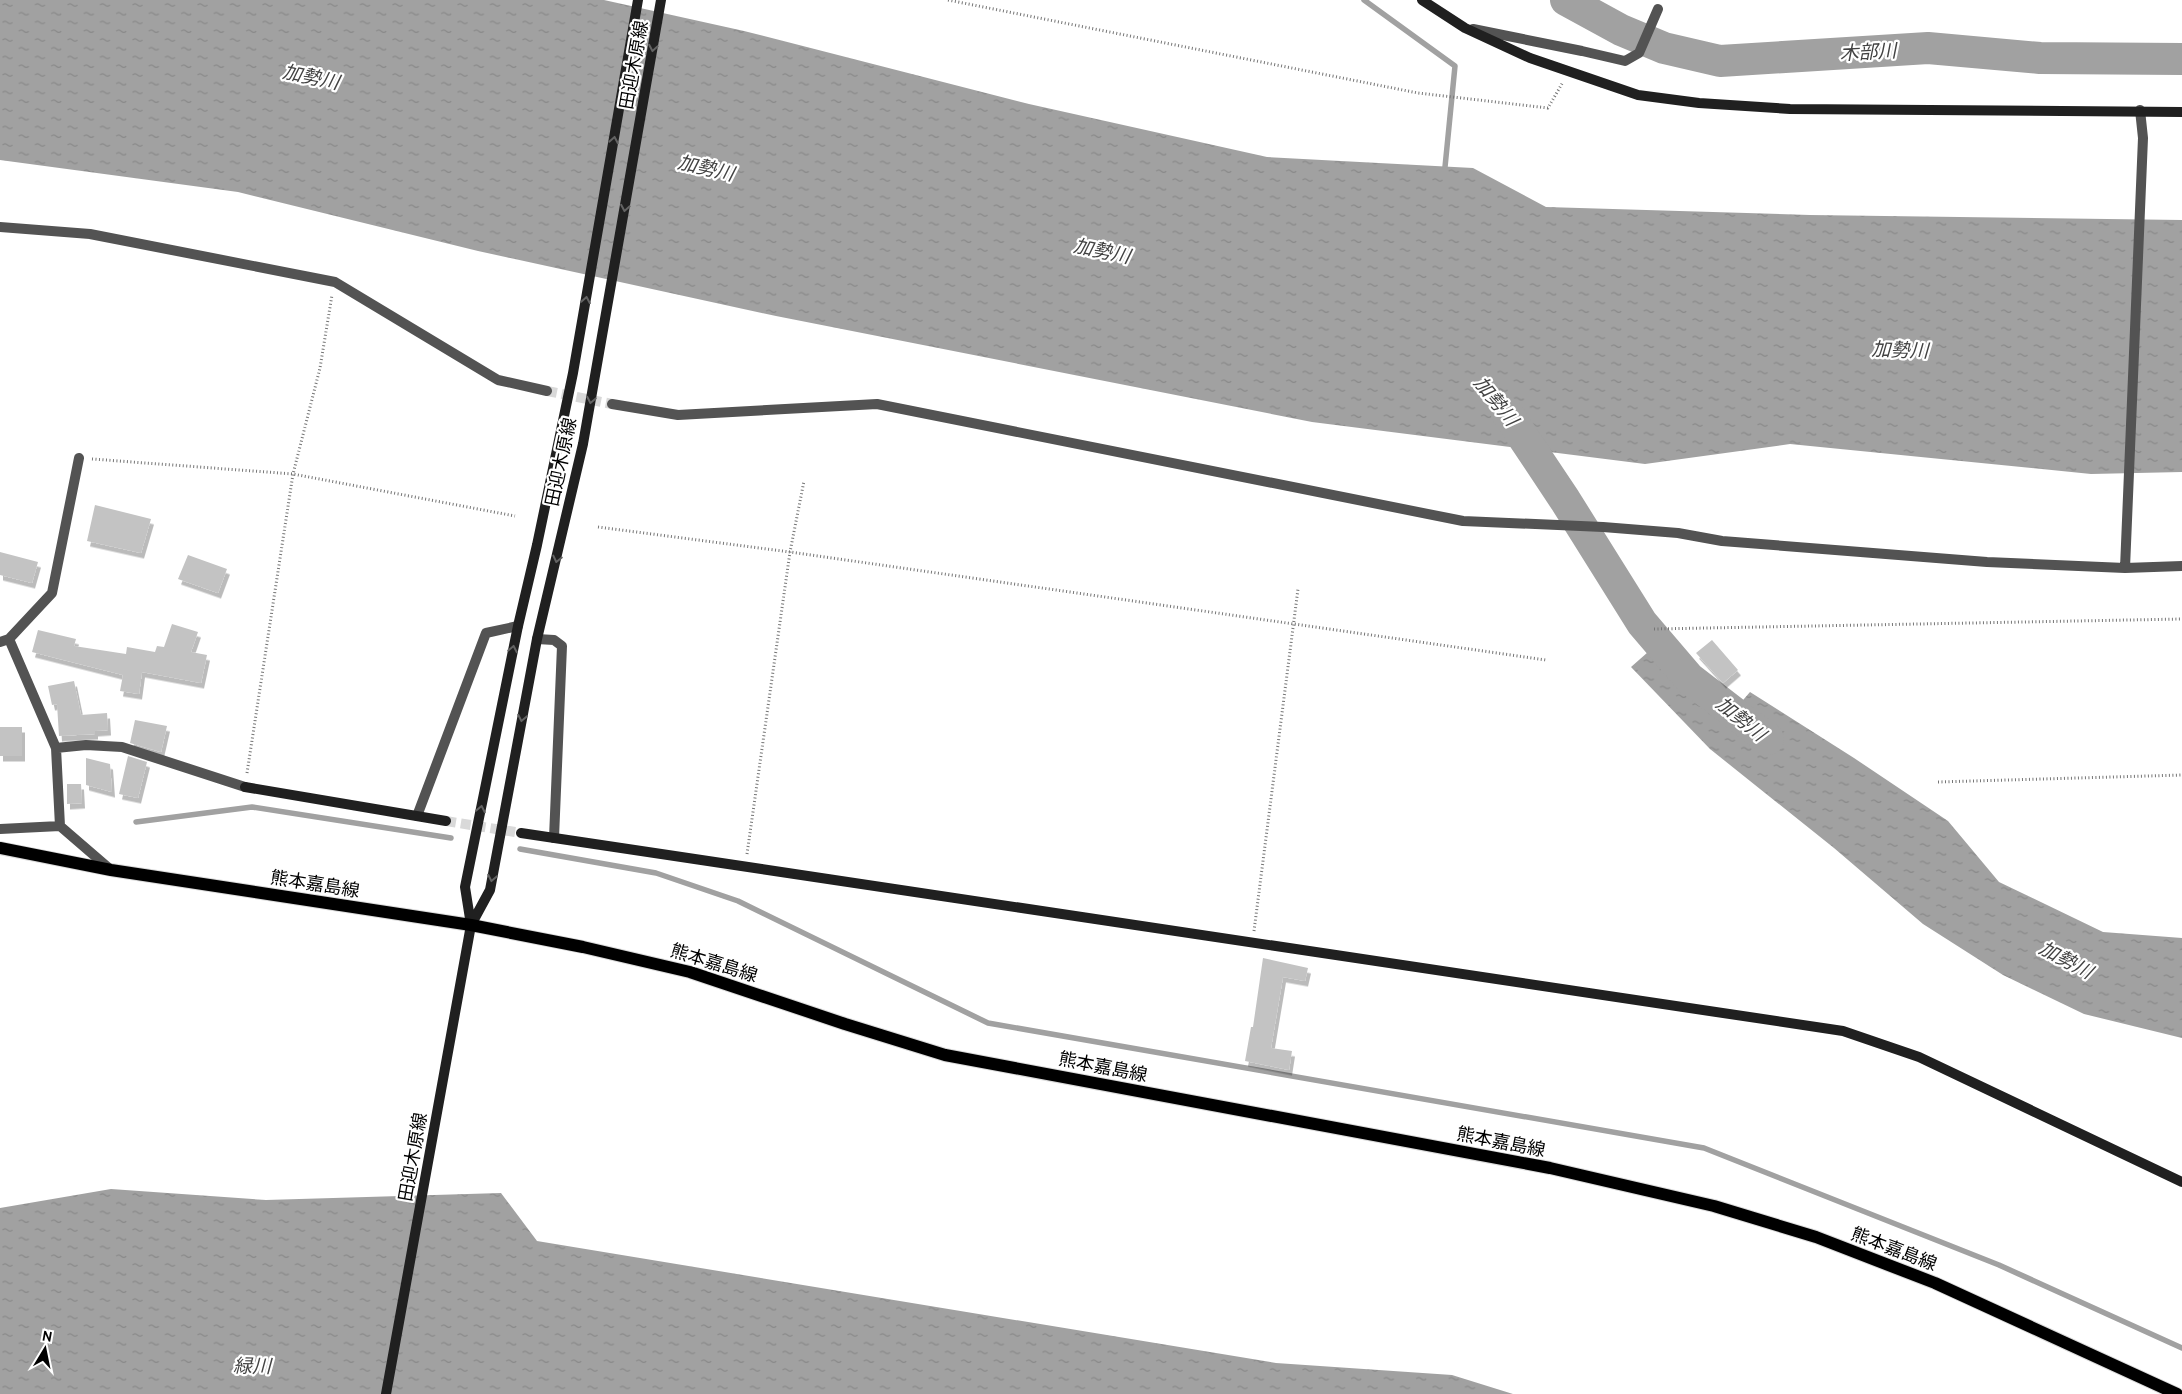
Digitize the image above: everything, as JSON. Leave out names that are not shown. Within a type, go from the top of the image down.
[{"type":"main road","name":"熊本嘉島線","points":[[0,848],[111,870],[470,925],[582,947],[690,972],[945,1055],[1550,1168],[1714,1206],[1816,1237],[1936,1283],[2177,1394]]},
{"type":"street","name":"田迎木原線","points":[[386,1394],[463,970],[470,925],[465,887],[577,348],[638,0]]},
{"type":"street","name":"田迎木原線","points":[[470,925],[490,890],[537,639],[583,444],[661,0]]},
{"type":"street","points":[[1422,0],[1465,28],[1530,58],[1638,94],[1699,103],[1790,109],[2140,110],[2182,112]]},
{"type":"street","points":[[1465,28],[1624,61],[1639,53],[1658,9]]},
{"type":"street","points":[[2125,568],[2143,138],[2140,110]]},
{"type":"street","points":[[0,227],[90,234],[335,282],[498,380],[547,391]]},
{"type":"street","points":[[612,404],[678,415],[877,404],[1463,521],[1603,526],[1678,533],[1722,541],[1987,562],[2125,568],[2182,566]]},
{"type":"street","points":[[60,826],[56,748],[4,640],[52,594],[79,458]]},
{"type":"street","points":[[417,816],[486,634],[518,626]]},
{"type":"street","points":[[537,639],[554,640],[562,646],[554,838]]},
{"type":"street","points":[[56,748],[86,745],[122,747],[245,787],[446,821]]},
{"type":"street","points":[[0,830],[60,826],[111,870]]},
{"type":"street","points":[[521,833],[745,868],[1843,1030],[1919,1056],[2182,1182]]},
{"type":"path","points":[[948,0],[1418,93],[1538,107],[1548,108],[1560,90],[1567,70]]},
{"type":"path","points":[[245,787],[293,474],[320,368],[335,282]]},
{"type":"path","points":[[79,458],[293,474],[515,516]]},
{"type":"path","points":[[745,868],[790,552],[804,481]]},
{"type":"path","points":[[598,527],[790,552],[1546,660]]},
{"type":"path","points":[[1253,942],[1298,589]]},
{"type":"path","points":[[1654,630],[2182,619]]},
{"type":"path","points":[[1938,782],[2182,775]]},
{"type":"water","points":[[0,0],[604,0],[744,31],[1029,104],[1267,157],[1473,168],[1546,207],[1810,215],[2182,220],[2182,472],[2091,474],[1790,444],[1645,464],[1312,422],[776,316],[478,251],[238,192],[0,160]]},
{"type":"water","points":[[1656,645],[1714,712],[1731,714],[1750,692],[1948,821],[1999,882],[2103,932],[2182,938],[2182,1038],[2084,1014],[2003,975],[1923,924],[1834,848],[1710,749],[1631,667]]},
{"type":"water","name":"緑川","points":[[111,1189],[266,1200],[501,1193],[537,1241],[1276,1363],[1452,1375],[1513,1394],[0,1394],[0,1208]]},
{"type":"building","points":[[95,505],[151,519],[141,553],[87,541]]},
{"type":"building","points":[[0,552],[38,562],[32,583],[0,575]]},
{"type":"building","points":[[188,555],[227,569],[218,593],[178,579]]},
{"type":"building","points":[[172,624],[198,632],[191,652],[207,655],[201,683],[142,672],[139,694],[120,691],[123,675],[32,652],[38,630],[76,639],[74,646],[126,654],[127,647],[155,652],[157,646],[164,647]]},
{"type":"building","points":[[1712,640],[1738,670],[1723,683],[1696,653]]},
{"type":"building","points":[[74,681],[81,715],[107,713],[108,730],[95,731],[95,734],[59,736],[57,704],[52,705],[48,686]]},
{"type":"building","points":[[135,720],[167,726],[161,752],[130,743]]},
{"type":"building","points":[[0,727],[22,727],[22,756],[0,756]]},
{"type":"building","points":[[128,756],[147,762],[138,798],[119,794]]},
{"type":"building","points":[[86,758],[110,764],[112,792],[86,785]]},
{"type":"building","points":[[67,784],[81,784],[82,803],[67,804]]},
{"type":"building","points":[[1263,958],[1308,968],[1305,981],[1283,977],[1271,1048],[1292,1051],[1289,1070],[1245,1061],[1251,1027],[1253,1027]]},
{"type":"waterway","points":[[1364,0],[1455,66],[1445,167]]},
{"type":"waterway","name":"木部川","points":[[1566,0],[1621,30],[1664,48],[1720,61],[1928,48],[2040,58],[2182,59]]},
{"type":"waterway","name":"加勢川","points":[[1507,413],[1565,500],[1642,623],[1689,678],[1768,739]]},
{"type":"waterway","points":[[136,822],[252,807],[451,838]]},
{"type":"waterway","points":[[520,849],[656,873],[738,901],[988,1023],[1704,1148],[1999,1265],[2182,1348]]},
{"type":"tunnel","points":[[547,391],[612,404]]},
{"type":"tunnel","points":[[446,821],[521,833]]}]
